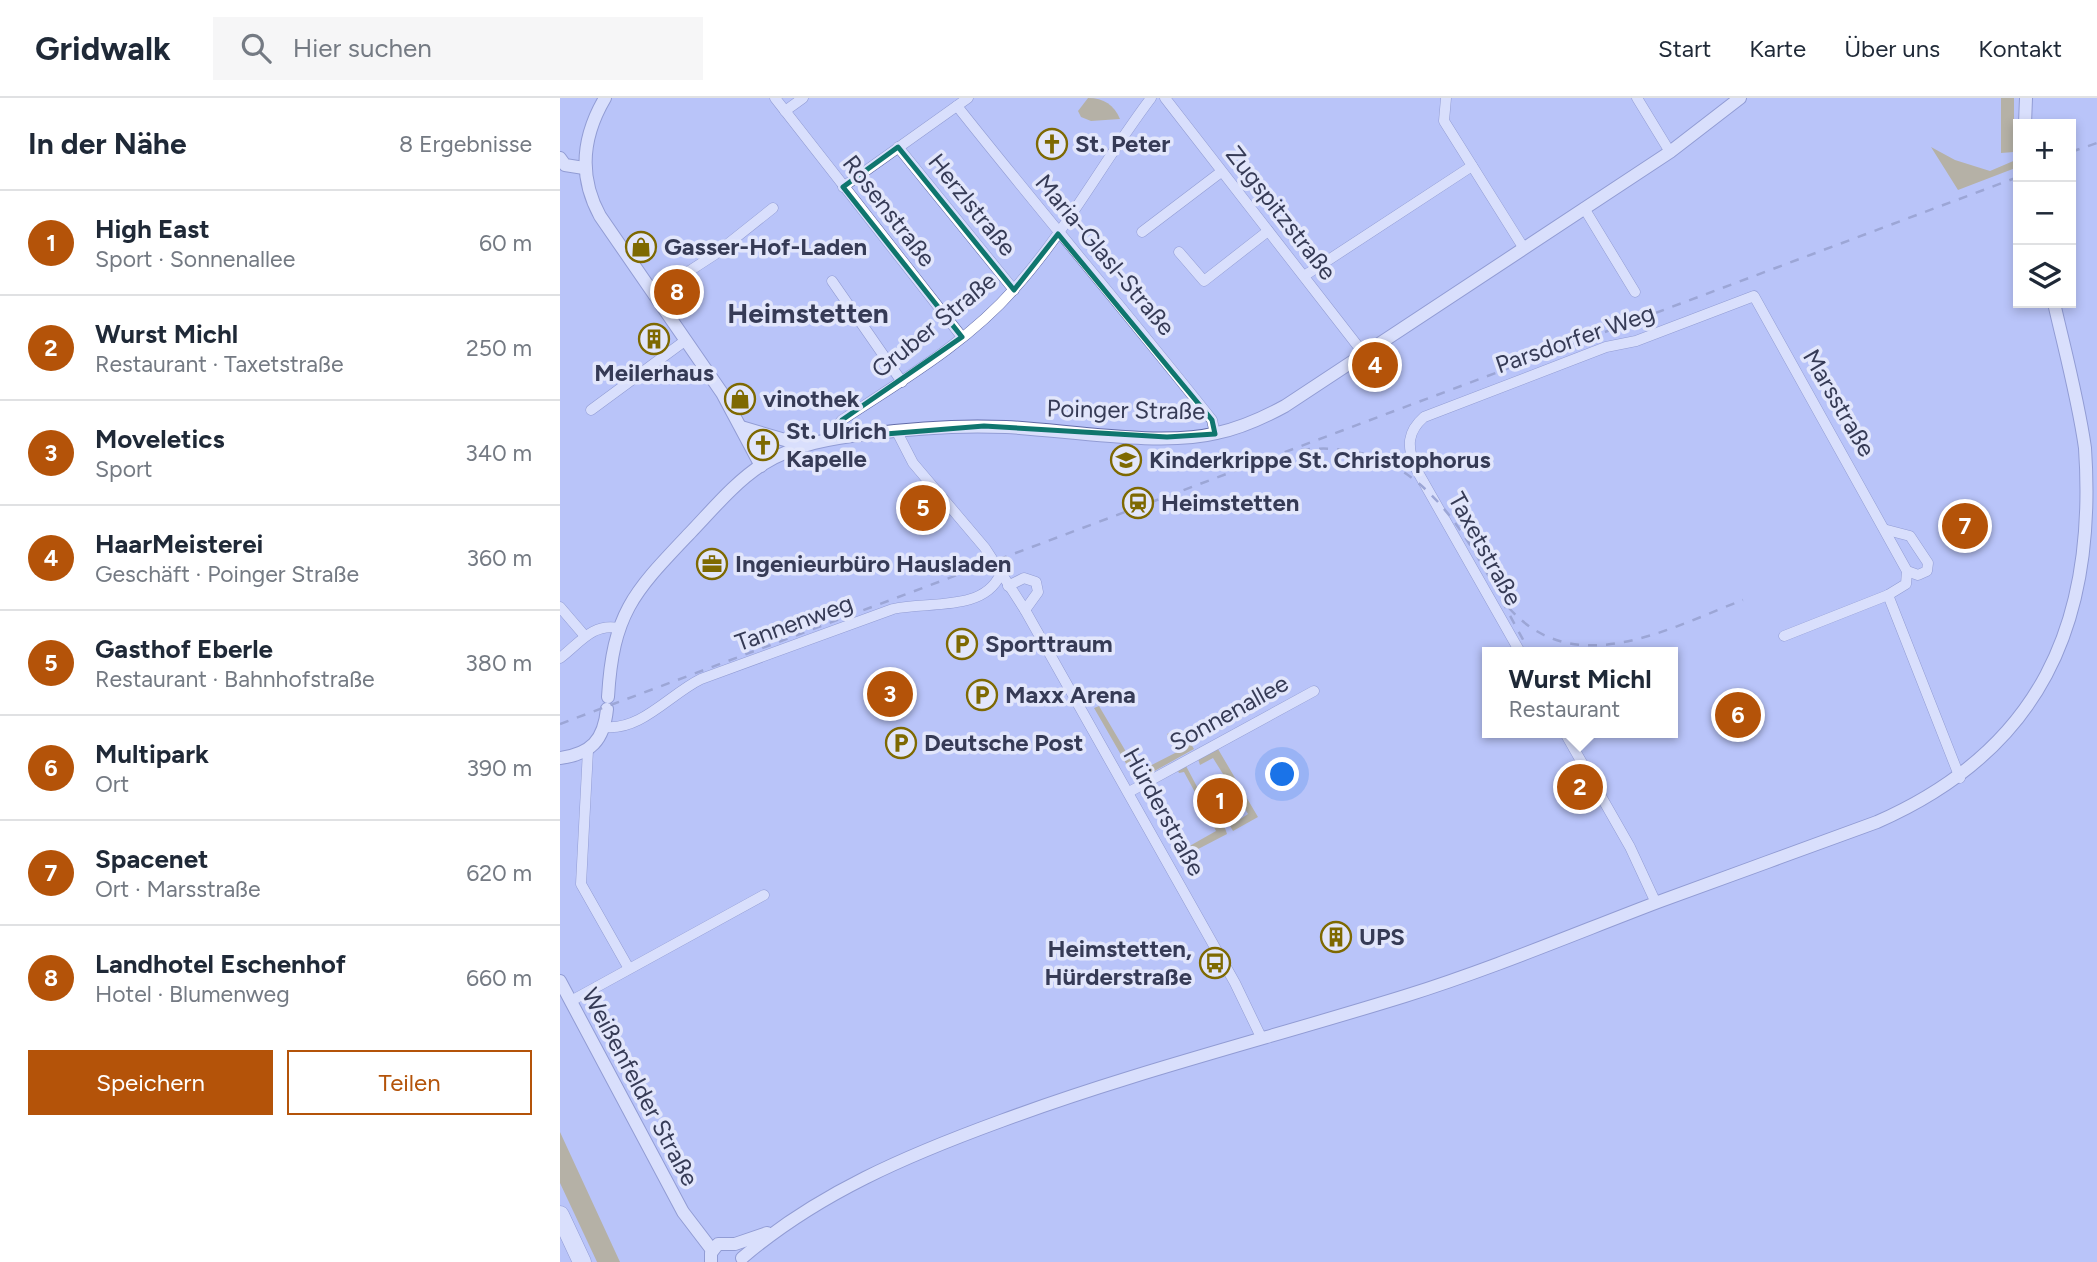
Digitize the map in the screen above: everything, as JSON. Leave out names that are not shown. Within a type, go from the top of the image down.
[{"type":"highway","points":[[560,1215],[582,1262]]},
{"type":"street","points":[[605,98],[589,132],[584,168],[587,188],[595,207],[686,340],[741,427],[761,466]]},
{"type":"street","name":"Rosenstraße","points":[[775,98],[962,337]]},
{"type":"street","points":[[785,111],[803,98]]},
{"type":"street","points":[[843,187],[968,98]]},
{"type":"street","name":"Gruber Straße","points":[[836,438],[837,426],[842,420],[902,382],[962,337],[1014,290],[1058,234],[1152,98]]},
{"type":"street","name":"Zugspitzstraße","points":[[1165,98],[1364,354]]},
{"type":"street","points":[[1446,98],[1444,121],[1523,247]]},
{"type":"street","points":[[1637,98],[1670,152]]},
{"type":"street","name":"Poinger Straße","points":[[802,445],[896,430],[984,426],[1167,437],[1215,434],[1268,415],[1670,152],[1740,98]]},
{"type":"street","points":[[2025,119],[2026,98]]},
{"type":"street","name":"Maria-Glasl-Straße","points":[[957,106],[1058,234],[1088,265],[1140,328],[1212,420],[1215,434]]},
{"type":"street","name":"Herzlstraße","points":[[898,146],[1014,290]]},
{"type":"street","points":[[560,158],[565,165],[584,168]]},
{"type":"street","points":[[1304,276],[1472,166]]},
{"type":"street","points":[[1142,232],[1221,172]]},
{"type":"street","points":[[654,294],[714,255],[773,208]]},
{"type":"street","points":[[1584,208],[1635,292]]},
{"type":"street","points":[[1179,252],[1204,281],[1268,231]]},
{"type":"street","points":[[832,281],[902,382]]},
{"type":"street","name":"Parsdorfer Weg","points":[[1413,426],[1424,417],[1588,354],[1636,341],[1754,296]]},
{"type":"street","name":"Marsstraße","points":[[1754,296],[1907,570]]},
{"type":"street","points":[[716,1253],[774,1230],[871,1173],[957,1136],[1107,1083],[1443,984],[1877,822],[1917,803],[2004,738],[2037,698],[2069,638],[2083,591],[2090,518],[2085,450],[2055,308]]},
{"type":"street","points":[[591,410],[686,340]]},
{"type":"street","name":"Taxetstraße","points":[[1413,426],[1409,439],[1415,467],[1517,647]]},
{"type":"street","points":[[741,427],[802,445]]},
{"type":"street","name":"Hürderstraße","points":[[896,430],[913,463],[967,525],[1025,610],[1235,983],[1261,1037]]},
{"type":"street","points":[[628,967],[581,884],[588,750],[605,727],[610,659],[618,628],[627,607],[644,581],[717,504],[761,466],[802,445]]},
{"type":"street","points":[[1784,636],[1888,595],[1906,584],[1907,570],[1918,575],[1927,571],[1928,563],[1910,536],[1887,530]]},
{"type":"street","name":"Tannenweg","points":[[605,727],[630,726],[679,690],[701,679],[893,609],[918,604],[972,601],[988,592],[1000,575]]},
{"type":"street","points":[[1008,586],[1024,578],[1036,582],[1038,592],[1025,610]]},
{"type":"street","points":[[1888,595],[1958,773]]},
{"type":"street","points":[[560,607],[584,635]]},
{"type":"street","points":[[560,658],[584,635],[602,628],[618,628]]},
{"type":"street","name":"Sonnenallee","points":[[1129,792],[1314,691]]},
{"type":"street","points":[[1568,738],[1630,847],[1656,903]]},
{"type":"street","points":[[560,758],[588,750]]},
{"type":"street","points":[[571,1001],[628,967],[764,895]]},
{"type":"street","name":"Weißenfelder Straße","points":[[560,981],[683,1212],[716,1253]]},
{"type":"street","points":[[716,1253],[742,1260],[774,1230]]},
{"type":"highlighted area","points":[[898,147],[1014,290],[1058,234],[1212,420],[1215,434],[1167,437],[984,426],[836,438],[835,432],[842,420],[962,337],[843,187]]},
{"type":"shaded area","points":[[1088,98],[1108,103],[1120,119],[1091,121],[1081,117],[1078,111]]},
{"type":"shaded area","points":[[2001,98],[2014,98],[2013,152],[2001,153]]},
{"type":"shaded area","points":[[1931,147],[1955,160],[1990,171],[2013,161],[2013,169],[1958,190]]},
{"type":"shaded area","points":[[1099,706],[1138,772],[1177,752],[1167,734],[1173,731],[1182,747],[1191,744],[1194,749],[1142,778],[1135,779],[1094,708]]},
{"type":"shaded area","points":[[1218,749],[1258,817],[1233,831],[1230,826],[1248,814],[1213,758],[1200,765],[1198,759]]},
{"type":"shaded area","points":[[1186,766],[1219,828],[1225,828],[1227,834],[1179,859],[1174,848],[1179,852],[1216,831],[1184,772],[1178,771]]},
{"type":"shaded area","points":[[560,1132],[620,1262],[597,1262],[560,1183]]},
{"type":"railway","points":[[2076,150],[2097,143]]},
{"type":"railway","points":[[560,724],[2013,179]]},
{"type":"railway","points":[[1301,450],[1347,450],[1385,462],[1417,482],[1445,510],[1469,543],[1527,647]]},
{"type":"railway","points":[[1509,608],[1535,630],[1563,642],[1593,645],[1623,642],[1654,634],[1743,600]]},
{"type":"railway","points":[[1579,738],[1584,747]]},
{"type":"place","name":"St. Peter","points":[[1052,144]]},
{"type":"place","name":"Gasser-Hof-Laden","points":[[641,247]]},
{"type":"place","name":"Landhotel Eschenhof","points":[[677,292]]},
{"type":"place","name":"Meilerhaus","points":[[654,339]]},
{"type":"place","name":"HaarMeisterei","points":[[1375,365]]},
{"type":"place","name":"vinothek","points":[[740,399]]},
{"type":"place","name":"St. Ulrich Kapelle","points":[[763,445]]},
{"type":"place","name":"Kinderkrippe St. Christophorus","points":[[1126,460]]},
{"type":"place","name":"Heimstetten","points":[[1138,503]]},
{"type":"place","name":"Gasthof Eberle","points":[[923,508]]},
{"type":"place","name":"Spacenet","points":[[1965,526]]},
{"type":"place","name":"Ingenieurbüro Hausladen","points":[[712,564]]},
{"type":"place","name":"Sporttraum","points":[[962,644]]},
{"type":"place","name":"Moveletics","points":[[890,694]]},
{"type":"place","name":"Maxx Arena","points":[[982,695]]},
{"type":"place","name":"Multipark","points":[[1738,715]]},
{"type":"place","name":"Deutsche Post","points":[[901,743]]},
{"type":"place","name":"Wurst Michl","points":[[1580,787]]},
{"type":"place","name":"High East","points":[[1220,801]]},
{"type":"place","name":"UPS","points":[[1336,937]]},
{"type":"place","name":"Heimstetten, Hürderstraße","points":[[1215,963]]},
{"type":"district","name":"Heimstetten","points":[[808,313]]}]
